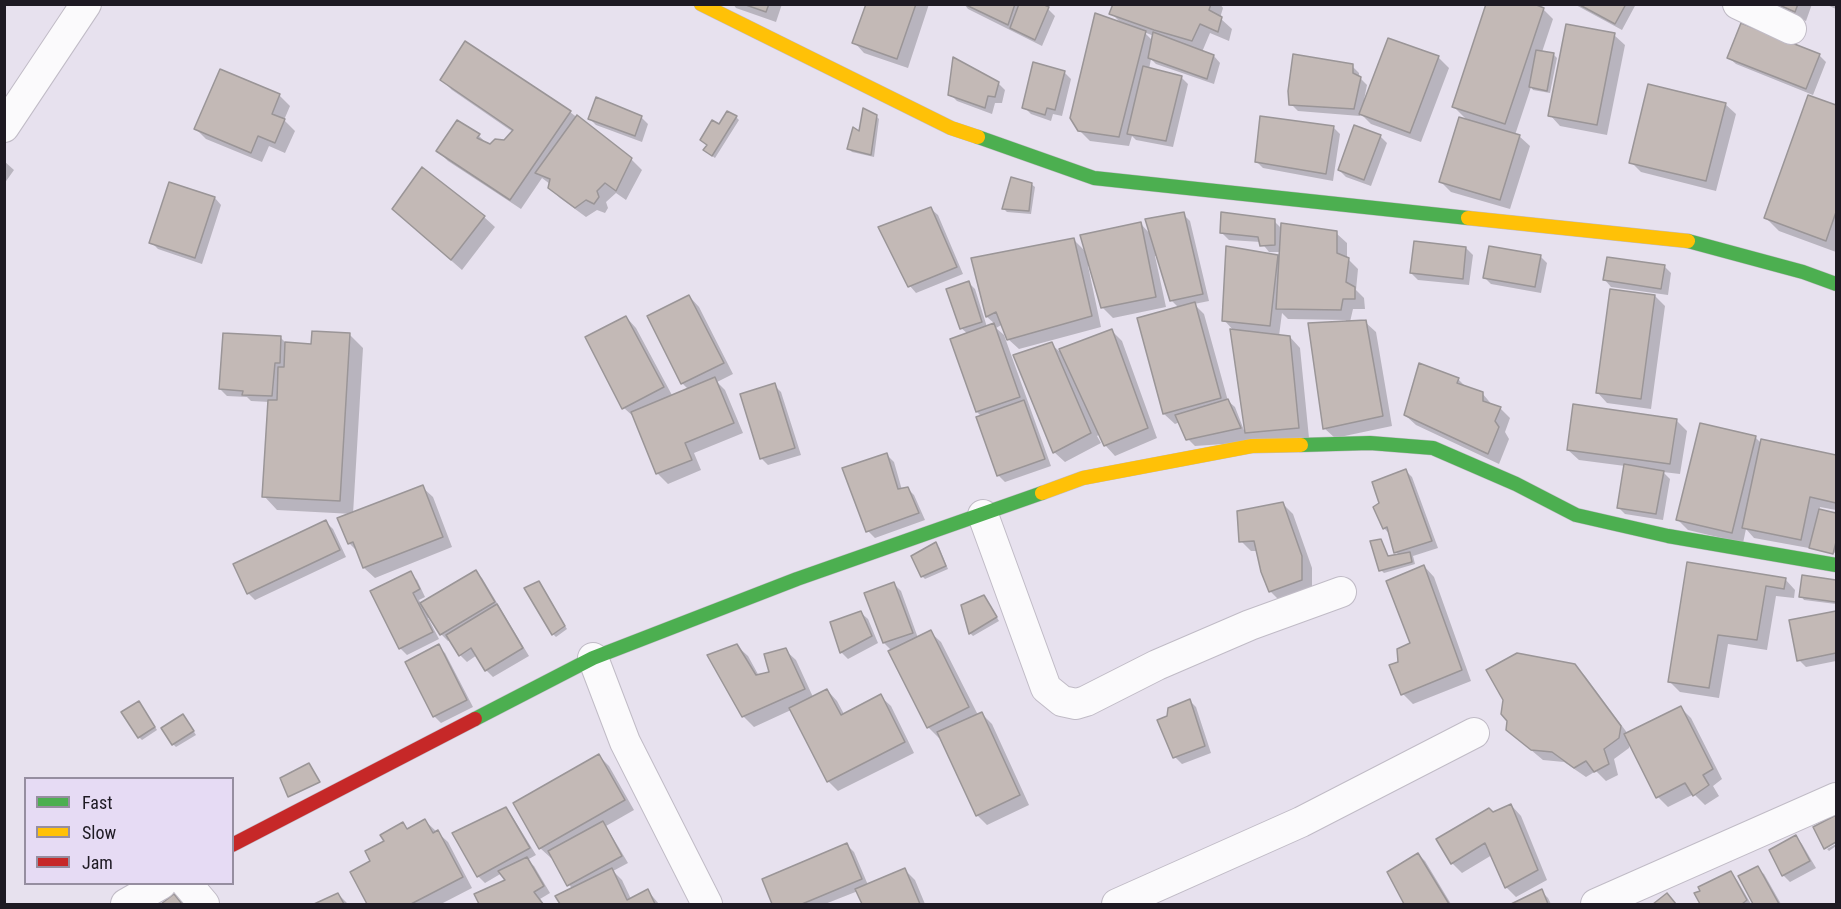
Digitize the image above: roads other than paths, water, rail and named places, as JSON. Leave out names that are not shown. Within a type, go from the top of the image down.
[{"type":"street","points":[[4,126],[86,4]]},
{"type":"street","points":[[701,4],[951,128],[1094,178],[1693,242],[1803,272],[1836,284]]},
{"type":"street","points":[[1738,4],[1791,29]]},
{"type":"street","points":[[234,844],[593,658],[797,579],[984,515],[1083,478],[1252,446],[1370,443],[1433,448],[1516,484],[1576,515],[1668,536],[1836,565]]},
{"type":"street","points":[[984,515],[1046,688],[1062,701],[1077,704],[1086,701],[1157,665],[1240,629],[1341,592]]},
{"type":"street","points":[[593,658],[625,742],[707,904]]},
{"type":"street","points":[[1117,904],[1301,822],[1474,733]]},
{"type":"street","points":[[1596,904],[1836,798]]},
{"type":"street","points":[[126,904],[159,885]]},
{"type":"street","points":[[189,885],[204,904]]}]
